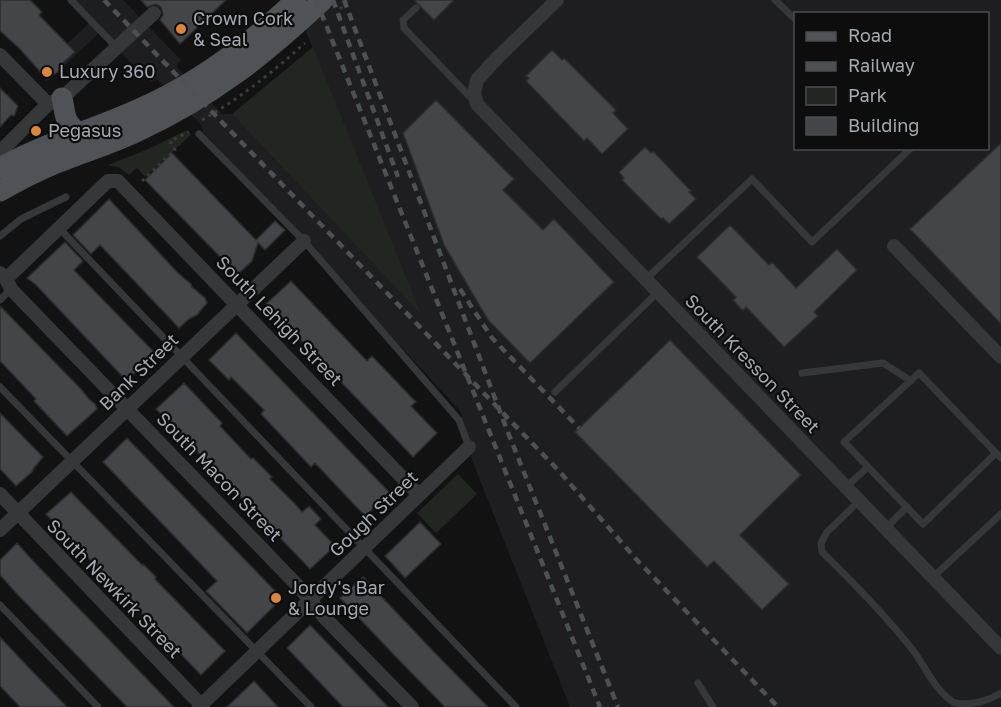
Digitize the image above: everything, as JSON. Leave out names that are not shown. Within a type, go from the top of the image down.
[{"type":"main road","points":[[0,168],[48,144],[139,110],[180,90],[218,67],[250,42],[296,0]]},
{"type":"main road","points":[[0,191],[59,162],[136,132],[205,96],[242,71],[323,0]]},
{"type":"main road","points":[[55,101],[63,112],[66,122],[78,133]]},
{"type":"street","points":[[477,104],[474,93],[477,80],[557,0]]},
{"type":"street","points":[[0,152],[154,13]]},
{"type":"street","points":[[0,55],[55,101]]},
{"type":"street","name":"South Kresson Street","points":[[477,104],[1001,648]]},
{"type":"street","name":"South Lehigh Street","points":[[59,228],[108,181],[118,181],[419,495]]},
{"type":"street","points":[[6,280],[59,228]]},
{"type":"street","name":"Bank Street","points":[[0,530],[304,241]]},
{"type":"street","points":[[894,246],[1001,357]]},
{"type":"street","name":"South Macon Street","points":[[6,280],[412,707]]},
{"type":"street","name":"Gough Street","points":[[201,706],[469,447]]},
{"type":"street","name":"South Newkirk Street","points":[[0,494],[201,706]]},
{"type":"lane","points":[[71,0],[117,48]]},
{"type":"lane","points":[[775,0],[794,19]]},
{"type":"lane","points":[[416,8],[403,20],[404,28],[477,104]]},
{"type":"lane","points":[[200,134],[304,241],[459,420],[469,447]]},
{"type":"lane","points":[[646,279],[752,179],[812,242],[909,150]]},
{"type":"lane","points":[[0,236],[21,219],[66,197]]},
{"type":"lane","points":[[59,228],[516,707]]},
{"type":"lane","points":[[0,300],[6,280]]},
{"type":"lane","points":[[555,392],[658,292]]},
{"type":"lane","points":[[802,373],[883,363],[911,381]]},
{"type":"lane","points":[[919,373],[998,455],[923,524],[844,442],[919,373]]},
{"type":"lane","points":[[0,387],[311,707]]},
{"type":"lane","points":[[846,487],[868,467]]},
{"type":"lane","points":[[859,501],[827,532],[821,543],[822,552],[850,579],[909,645],[938,689],[955,703],[967,705],[987,702],[1001,693]]},
{"type":"lane","points":[[886,528],[907,507]]},
{"type":"lane","points":[[933,576],[1001,514]]},
{"type":"lane","points":[[0,605],[98,707]]},
{"type":"lane","points":[[699,683],[712,707]]},
{"type":"path","points":[[142,181],[175,150],[170,141],[190,132],[200,134]]},
{"type":"shaded area","points":[[68,0],[123,0],[181,60],[176,66],[222,114],[232,114],[420,312],[293,0],[1001,0],[1001,707],[570,707],[472,460],[461,412],[203,132],[202,126],[157,79],[151,82],[98,31],[99,33],[47,82],[38,72],[89,23]]},
{"type":"green space","points":[[313,47],[421,314],[232,114]]},
{"type":"green space","points":[[187,130],[191,135],[145,177],[137,168],[129,175],[120,168],[108,165],[146,150]]},
{"type":"green space","points":[[458,474],[477,494],[436,533],[417,513]]},
{"type":"building","points":[[0,0],[30,0],[42,12],[39,15],[75,52],[63,63],[62,69],[49,78],[44,76],[0,31]]},
{"type":"building","name":"Crown Cork & Seal","points":[[141,0],[226,0],[180,44],[160,20],[163,15],[161,7],[156,4],[147,7]]},
{"type":"building","points":[[414,0],[454,0],[434,20]]},
{"type":"building","points":[[552,50],[562,60],[564,58],[616,110],[613,113],[628,129],[602,154],[587,138],[584,141],[526,81],[529,78],[526,76]]},
{"type":"building","points":[[0,88],[18,106],[14,116],[11,115],[0,127]]},
{"type":"building","points":[[436,100],[514,179],[503,190],[543,230],[554,219],[614,282],[530,363],[488,320],[444,245],[403,133]]},
{"type":"building","points":[[1001,143],[1001,324],[910,229]]},
{"type":"building","points":[[645,147],[651,153],[653,151],[696,199],[669,224],[663,218],[661,219],[622,180],[624,178],[619,172]]},
{"type":"building","points":[[172,153],[256,240],[275,221],[285,230],[265,250],[258,243],[252,261],[238,274],[232,271],[145,180]]},
{"type":"building","points":[[109,199],[178,273],[205,298],[207,303],[197,315],[179,328],[100,245],[91,254],[73,235]]},
{"type":"building","points":[[730,225],[769,265],[772,262],[796,288],[837,249],[857,270],[814,312],[818,316],[784,347],[746,307],[743,311],[733,300],[736,297],[697,257]]},
{"type":"building","points":[[65,242],[83,261],[74,270],[154,352],[128,379],[123,377],[27,278]]},
{"type":"building","points":[[291,281],[367,361],[372,356],[416,402],[411,406],[437,433],[413,457],[266,304]]},
{"type":"building","points":[[0,306],[95,404],[97,409],[67,436],[0,361]]},
{"type":"building","points":[[236,333],[390,493],[365,516],[315,463],[311,467],[261,414],[264,410],[231,377],[229,380],[209,360]]},
{"type":"building","points":[[670,340],[801,475],[740,535],[789,584],[762,610],[714,561],[707,567],[575,432]]},
{"type":"building","points":[[184,383],[222,423],[220,426],[251,459],[253,458],[272,477],[270,479],[302,512],[309,506],[321,519],[315,525],[335,546],[310,569],[156,409]]},
{"type":"building","points":[[0,413],[43,457],[32,472],[16,486],[0,469]]},
{"type":"building","points":[[127,438],[282,598],[247,633],[206,591],[217,581],[103,462]]},
{"type":"building","points":[[71,492],[156,577],[155,579],[225,651],[201,675],[46,514]]},
{"type":"building","points":[[420,522],[441,544],[405,578],[385,556]]},
{"type":"building","points":[[17,543],[174,707],[127,707],[18,595],[0,575],[0,560]]},
{"type":"building","points":[[363,577],[488,707],[445,707],[396,657],[340,598]]},
{"type":"building","points":[[310,625],[388,707],[343,707],[287,648]]},
{"type":"building","points":[[0,637],[67,707],[20,707],[0,686]]},
{"type":"building","points":[[254,681],[278,707],[227,707]]},
{"type":"railway","points":[[104,0],[559,471],[636,559],[778,707]]},
{"type":"railway","points":[[316,0],[600,707]]},
{"type":"railway","points":[[333,0],[398,177]]},
{"type":"railway","points":[[344,0],[507,430],[618,707]]},
{"type":"railway","points":[[460,289],[492,338],[579,428]]},
{"type":"place","name":"Crown Cork & Seal","points":[[181,29]]},
{"type":"place","name":"Luxury 360","points":[[47,72]]},
{"type":"place","name":"Pegasus","points":[[36,131]]},
{"type":"place","name":"Jordy's Bar & Lounge","points":[[276,598]]}]
